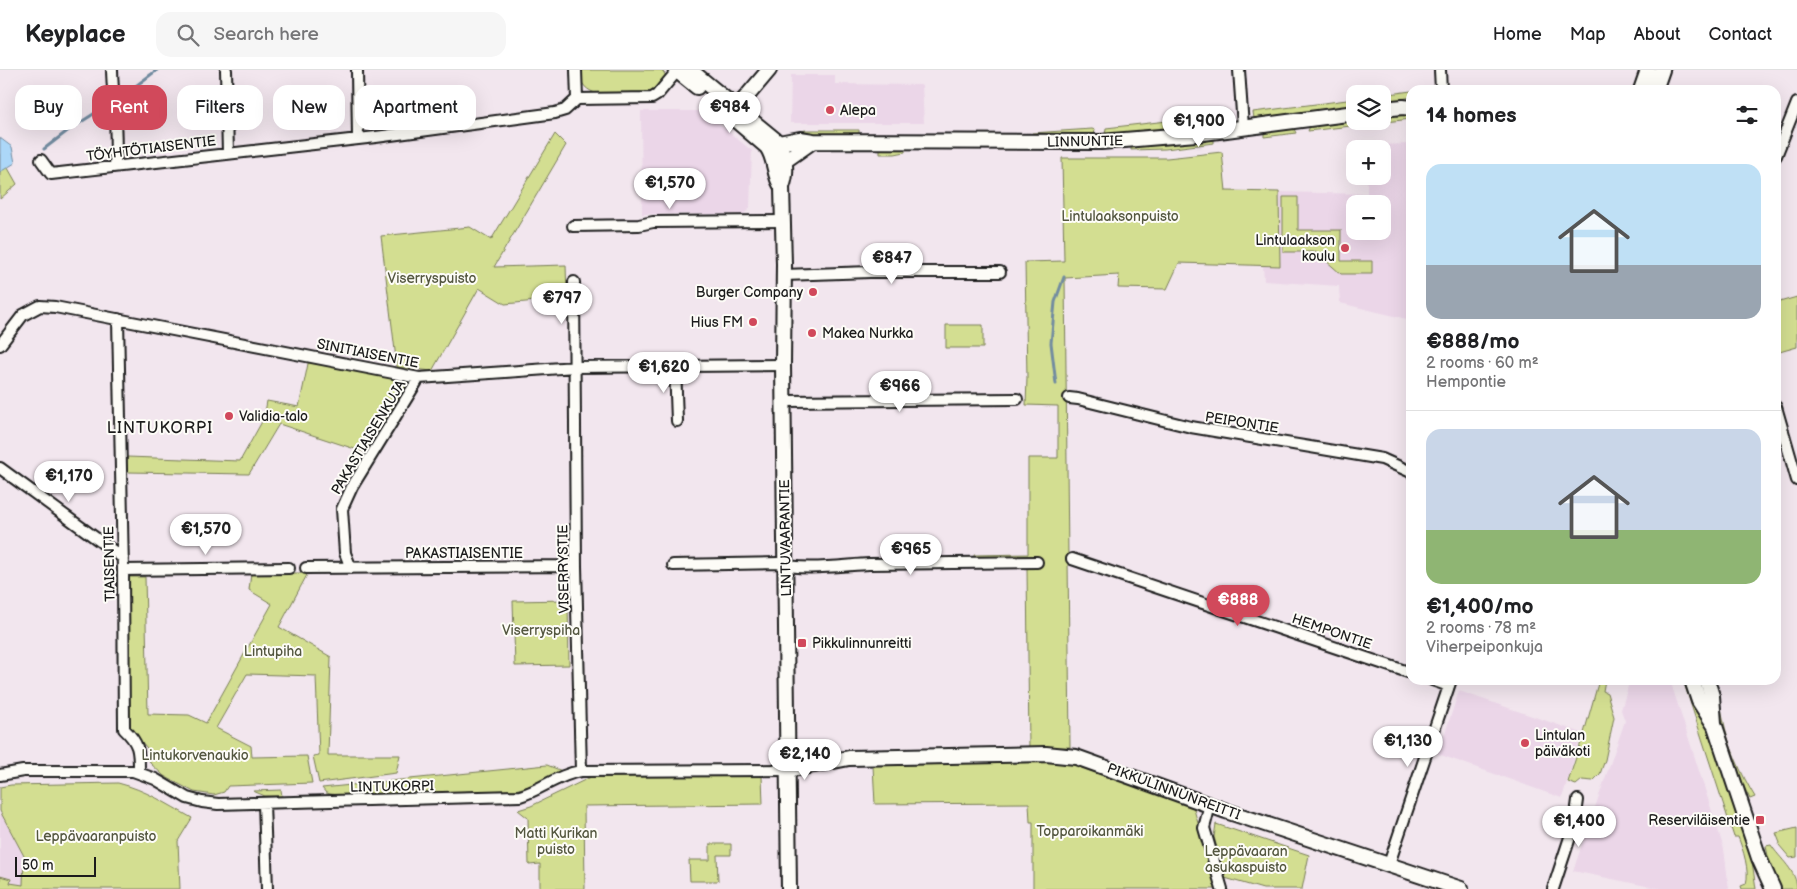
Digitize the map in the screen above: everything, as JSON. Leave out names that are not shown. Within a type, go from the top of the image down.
[{"type":"street","points":[[112,70],[112,94],[116,112],[115,166]]},
{"type":"street","points":[[226,70],[228,153]]},
{"type":"street","points":[[357,70],[358,139]]},
{"type":"street","points":[[576,70],[577,99],[652,98],[681,70],[733,112],[760,141],[775,148],[786,160],[813,141]]},
{"type":"street","points":[[733,112],[769,70]]},
{"type":"street","points":[[1239,70],[1243,127]]},
{"type":"street","points":[[1440,70],[1441,85]]},
{"type":"street","points":[[1643,85],[1648,70]]},
{"type":"street","points":[[1657,85],[1662,70]]},
{"type":"street","name":"TÖYHTÖTIAISENTIE","points":[[41,160],[51,174],[358,139],[555,113],[565,110],[577,99]]},
{"type":"street","points":[[1781,143],[1797,103]]},
{"type":"street","points":[[1391,109],[1406,106]]},
{"type":"street","name":"LINNUNTIE","points":[[775,148],[800,139],[813,141],[1101,142],[1137,140],[1346,114]]},
{"type":"street","name":"LINTUVAARANTIE","points":[[775,148],[776,179],[782,187]]},
{"type":"street","name":"LINTUVAARANTIE","points":[[786,160],[786,178],[782,187],[789,889]]},
{"type":"street","points":[[573,226],[639,225],[653,222],[783,222]]},
{"type":"street","points":[[784,275],[870,272],[1000,272]]},
{"type":"street","name":"VISERRYSTIE","points":[[574,282],[576,566],[581,771]]},
{"type":"street","name":"SINITIAISENTIE","points":[[0,345],[23,315],[40,306],[55,307],[419,378],[575,367],[783,365]]},
{"type":"street","name":"TIAISENTIE","points":[[118,319],[123,558],[124,729],[135,739],[139,752],[139,772]]},
{"type":"street","points":[[675,365],[677,421]]},
{"type":"street","name":"PAKASTIAISENKUJA","points":[[351,568],[345,553],[342,509],[352,487],[419,378]]},
{"type":"street","name":"PEIPONTIE","points":[[1069,398],[1191,427],[1382,459],[1406,470]]},
{"type":"street","points":[[784,401],[1017,399]]},
{"type":"street","points":[[1781,424],[1797,480]]},
{"type":"street","points":[[0,468],[123,558]]},
{"type":"street","name":"HEMPONTIE","points":[[1072,558],[1406,671]]},
{"type":"street","points":[[673,565],[778,563],[786,566],[1037,562]]},
{"type":"street","name":"PAKASTIAISENTIE","points":[[306,568],[576,566]]},
{"type":"street","points":[[123,570],[289,568]]},
{"type":"street","points":[[1389,864],[1449,685]]},
{"type":"street","points":[[1694,685],[1699,701],[1714,726],[1758,858],[1773,889]]},
{"type":"street","points":[[1709,685],[1712,696],[1714,726]]},
{"type":"street","name":"PIKKULINNUNREITTI","points":[[788,770],[848,758],[1046,754],[1076,757],[1210,805],[1461,889]]},
{"type":"street","name":"LINTUKORPI","points":[[0,775],[23,771],[127,770],[139,772],[194,800],[218,804],[520,796],[535,791],[566,775],[581,771],[788,770]]},
{"type":"street","points":[[1553,889],[1575,822],[1578,800]]},
{"type":"street","points":[[264,803],[267,889]]},
{"type":"street","points":[[1210,805],[1204,828],[1222,889]]},
{"type":"street","points":[[1758,858],[1761,889]]},
{"type":"shaded area","points":[[791,75],[835,75],[835,84],[922,85],[924,123],[790,123]]},
{"type":"shaded area","points":[[641,111],[703,111],[752,151],[750,208],[744,214],[642,214]]},
{"type":"shaded area","name":"Lintulaakson koulu","points":[[1406,144],[1406,319],[1340,303],[1339,286],[1264,281],[1263,266],[1280,266],[1279,192],[1367,194],[1367,185],[1391,185],[1391,145]]},
{"type":"shaded area","points":[[1628,685],[1672,685],[1724,849],[1729,889],[1661,889],[1573,871],[1625,721],[1621,710]]},
{"type":"shaded area","points":[[1459,691],[1582,733],[1562,798],[1438,754]]},
{"type":"shaded area","points":[[0,811],[24,856],[23,889],[0,889]]},
{"type":"green space","points":[[580,70],[662,70],[666,76],[651,92],[595,93],[583,84]]},
{"type":"green space","points":[[1406,92],[1406,98],[1391,101],[1391,94]]},
{"type":"green space","points":[[1346,100],[1346,107],[1254,118],[1253,112]]},
{"type":"green space","points":[[1406,113],[1406,120],[1391,121],[1391,114]]},
{"type":"green space","points":[[1176,120],[1179,129],[1105,135],[1106,128]]},
{"type":"green space","points":[[1346,120],[1346,127],[1308,131],[1311,124]]},
{"type":"green space","points":[[1293,127],[1296,133],[1264,137],[1264,131]]},
{"type":"green space","points":[[806,130],[859,130],[859,135],[808,133],[796,135],[797,132]]},
{"type":"green space","points":[[1095,130],[1094,135],[1032,135],[1032,133]]},
{"type":"green space","name":"Viserryspuisto","points":[[555,134],[566,145],[494,267],[566,265],[567,298],[505,304],[479,288],[432,371],[397,367],[381,236],[470,227],[491,240]]},
{"type":"green space","points":[[1214,138],[1214,143],[1165,149],[1131,150],[1131,147]]},
{"type":"green space","points":[[905,147],[905,152],[880,154],[880,148]]},
{"type":"green space","name":"Lintulaaksonpuisto","points":[[1222,152],[1226,191],[1279,192],[1280,266],[1179,263],[1167,289],[1118,288],[1119,275],[1065,278],[1070,747],[1029,748],[1027,568],[974,568],[974,555],[1028,554],[1028,458],[1058,458],[1058,406],[1026,405],[1025,262],[1064,261],[1062,158],[1167,158]]},
{"type":"green space","points":[[0,154],[17,184],[0,199]]},
{"type":"green space","points":[[1283,197],[1298,197],[1298,230],[1341,230],[1341,261],[1372,261],[1372,274],[1341,274],[1316,252],[1283,252]]},
{"type":"green space","points":[[1797,297],[1797,347],[1781,352],[1781,302]]},
{"type":"green space","points":[[946,325],[983,325],[983,348],[946,348]]},
{"type":"green space","points":[[309,359],[410,379],[364,452],[279,424],[249,474],[127,472],[127,457],[240,461],[264,418],[267,401],[299,407]]},
{"type":"green space","points":[[251,573],[308,573],[279,627],[331,657],[328,755],[400,755],[396,773],[319,783],[313,756],[319,755],[316,676],[247,674],[216,728],[251,746],[252,757],[307,756],[312,783],[228,786],[224,792],[214,795],[194,792],[164,776],[150,763],[147,748],[127,725],[129,577],[145,577],[148,714],[189,715],[206,723],[272,604],[249,590]]},
{"type":"green space","name":"Viserryspiha","points":[[568,600],[569,665],[515,666],[513,601]]},
{"type":"green space","points":[[1598,685],[1604,685],[1603,691],[1607,693],[1614,717],[1605,760],[1600,774],[1593,781],[1582,780],[1576,785],[1568,782]]},
{"type":"green space","points":[[1685,685],[1689,685],[1710,732],[1751,854],[1756,889],[1742,889],[1741,886],[1746,884],[1747,867],[1738,837],[1734,837]]},
{"type":"green space","points":[[1712,685],[1716,685],[1725,728],[1732,749],[1755,797],[1750,799],[1743,785],[1731,756]]},
{"type":"green space","name":"Topparoikanmäki","points":[[1038,761],[1076,765],[1193,806],[1217,889],[1033,889],[1033,822],[1030,822],[1029,803],[875,804],[873,766]]},
{"type":"green space","points":[[547,765],[562,771],[533,785],[515,790],[336,795],[326,793],[322,788]]},
{"type":"green space","name":"Matti Kurikan puisto","points":[[762,776],[763,804],[584,806],[585,889],[540,889],[540,864],[529,865],[528,818],[518,810],[531,806],[591,777]]},
{"type":"green space","name":"Leppävaaranpuisto","points":[[118,783],[147,793],[192,818],[178,841],[180,889],[0,889],[0,876],[11,879],[10,883],[23,885],[24,856],[0,811],[0,787],[11,785]]},
{"type":"green space","points":[[281,790],[282,796],[265,796],[253,791]]},
{"type":"green space","name":"Leppävaaran asukaspuisto","points":[[1216,824],[1309,855],[1302,889],[1263,889],[1225,878],[1214,837]]},
{"type":"green space","points":[[1797,828],[1797,857],[1790,858],[1779,845],[1776,833]]},
{"type":"green space","points":[[710,844],[731,844],[731,855],[717,855],[718,881],[690,881],[689,860],[710,860]]},
{"type":"green space","points":[[1771,845],[1794,876],[1797,889],[1779,889],[1771,871],[1766,846]]},
{"type":"water","points":[[0,138],[12,147],[15,163],[0,172]]},
{"type":"waterway","points":[[137,85],[157,70]]},
{"type":"waterway","points":[[44,149],[92,115]]},
{"type":"waterway","points":[[1056,384],[1051,343],[1055,302],[1064,277]]},
{"type":"place","name":"Alepa","points":[[830,110]]},
{"type":"place","name":"Lintulaakson koulu","points":[[1345,248]]},
{"type":"place","name":"Burger Company","points":[[813,292]]},
{"type":"place","name":"Hius FM","points":[[753,322]]},
{"type":"place","name":"Makea Nurkka","points":[[812,333]]},
{"type":"place","name":"Validia-talo","points":[[229,416]]},
{"type":"place","name":"Pikkulinnunreitti","points":[[802,643]]},
{"type":"place","name":"Lintulan päiväkoti","points":[[1525,743]]},
{"type":"place","name":"Reserviläisentie","points":[[1760,820]]},
{"type":"district","name":"LINTUKORPI","points":[[160,427]]},
{"type":"park label","name":"Lintupiha","points":[[273,651]]},
{"type":"park label","name":"Lintukorvenaukio","points":[[195,755]]}]
